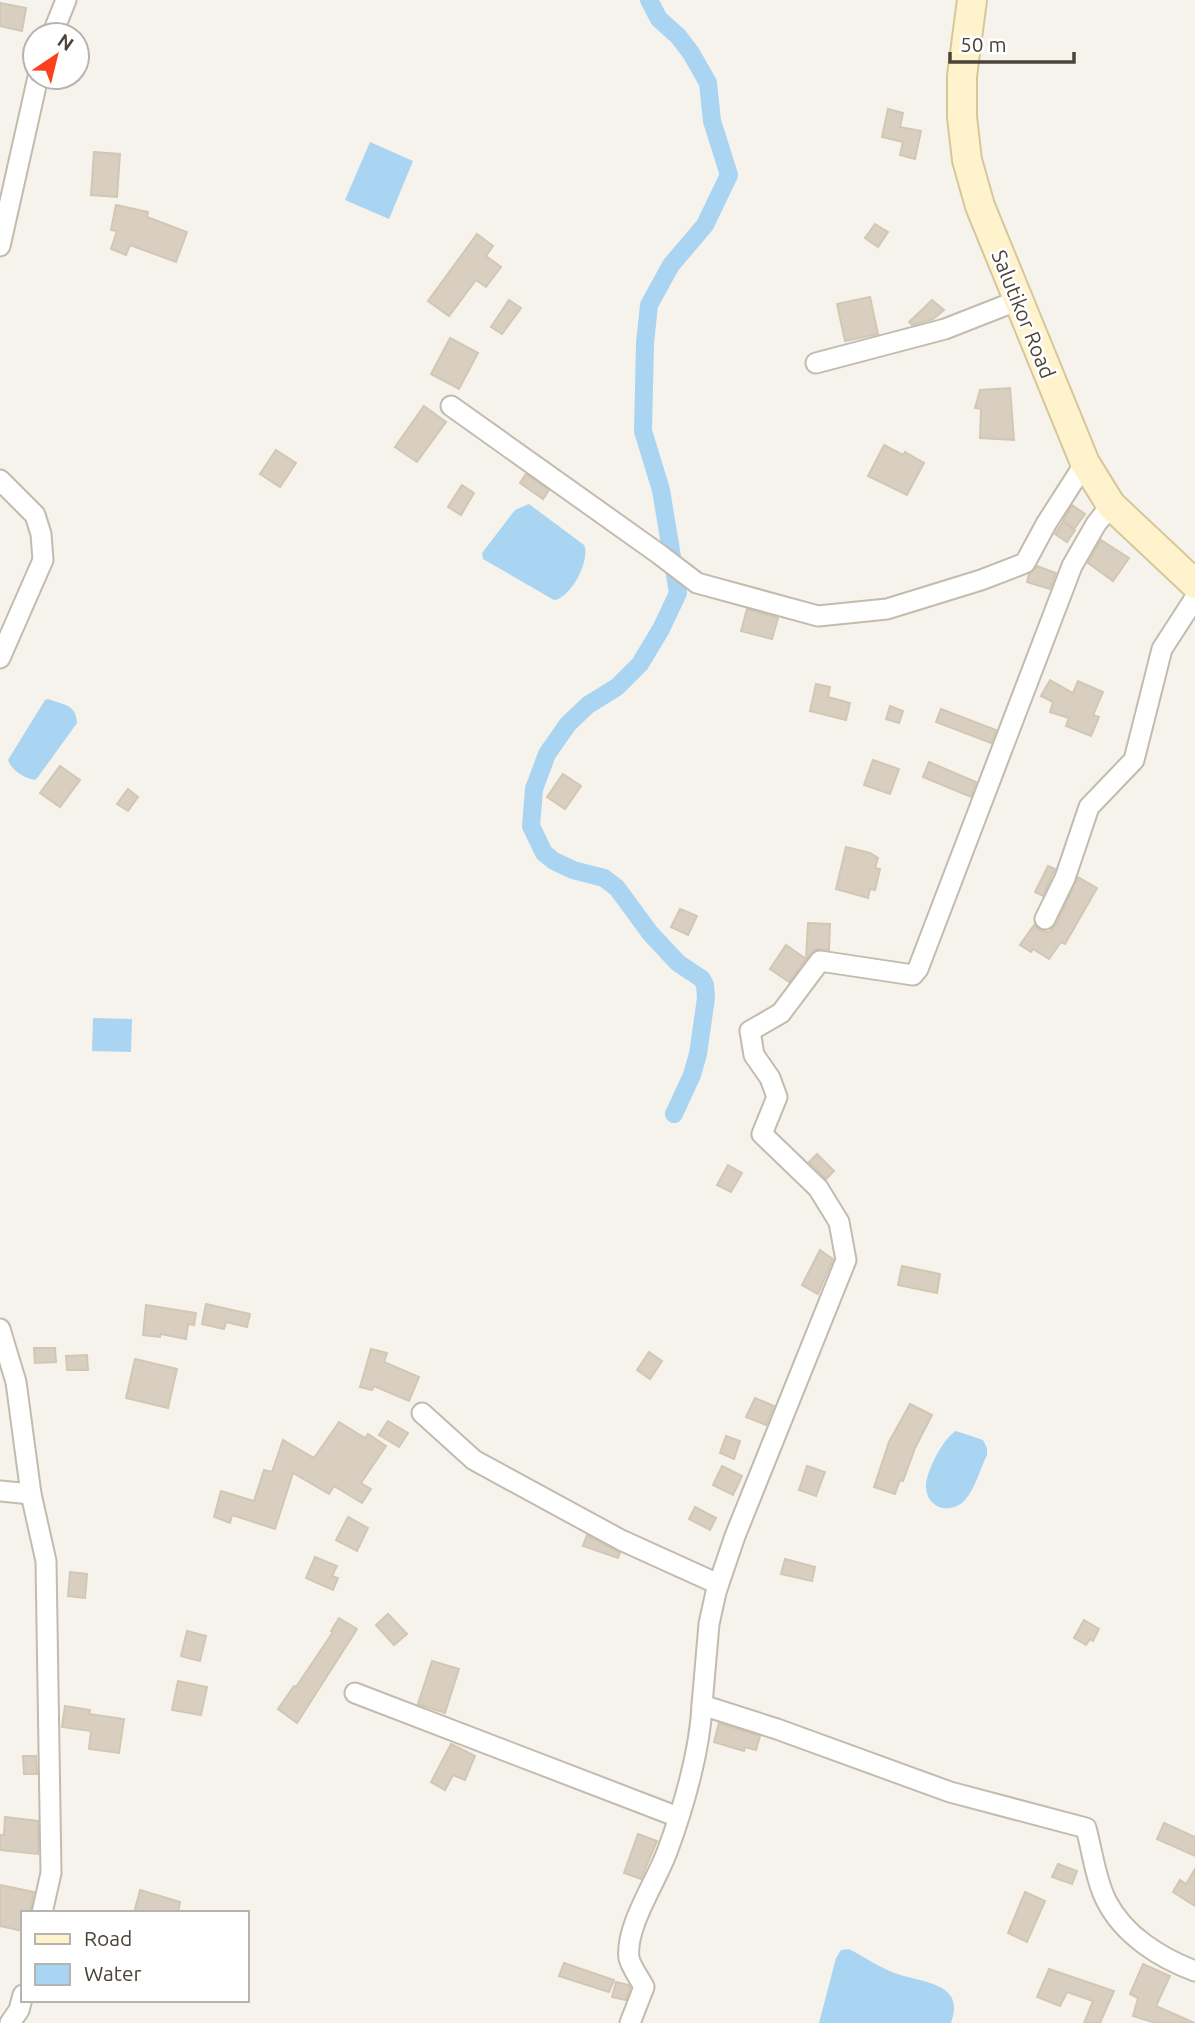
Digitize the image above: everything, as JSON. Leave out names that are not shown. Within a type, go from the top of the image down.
[{"type":"main road","name":"Salutikor Road","points":[[972,0],[962,76],[962,117],[967,160],[980,206],[1085,463],[1111,505],[1195,584]]},
{"type":"street","points":[[58,21],[66,0]]},
{"type":"street","points":[[0,246],[35,91]]},
{"type":"street","points":[[816,363],[945,329],[1019,300]]},
{"type":"street","points":[[451,406],[697,583],[818,616],[887,609],[981,580],[1025,563],[1085,463]]},
{"type":"street","points":[[0,480],[35,515],[41,534],[43,560],[0,658]]},
{"type":"street","points":[[630,2023],[644,1987],[629,1959],[633,1927],[667,1853],[701,1732],[709,1624],[718,1584],[846,1260],[839,1222],[818,1188],[762,1133],[777,1097],[771,1078],[754,1055],[750,1031],[781,1013],[820,961],[913,975],[918,969],[1072,566],[1096,524],[1111,505]]},
{"type":"street","points":[[1045,919],[1065,878],[1089,807],[1135,760],[1163,649],[1195,598]]},
{"type":"street","points":[[0,1329],[8,1382],[46,1561],[51,1872],[42,1911]]},
{"type":"street","points":[[422,1413],[474,1460],[621,1540],[718,1584]]},
{"type":"street","points":[[0,1491],[31,1494]]},
{"type":"street","points":[[355,1693],[678,1817]]},
{"type":"street","points":[[702,1705],[777,1728],[950,1792],[1086,1828],[1106,1900],[1125,1931],[1177,1964],[1195,1970]]},
{"type":"street","points":[[10,2023],[21,2002]]},
{"type":"water","points":[[370,142],[413,161],[389,219],[345,200]]},
{"type":"water","points":[[529,504],[584,545],[585,559],[578,577],[567,593],[554,600],[483,559],[482,553],[515,510]]},
{"type":"water","points":[[48,699],[72,709],[77,723],[35,780],[19,773],[8,760]]},
{"type":"water","points":[[93,1018],[132,1019],[131,1052],[92,1051]]},
{"type":"water","points":[[956,1431],[983,1440],[987,1455],[969,1495],[959,1505],[947,1508],[935,1505],[927,1494],[926,1487],[932,1465],[941,1448]]},
{"type":"water","points":[[849,1949],[892,1972],[927,1982],[946,1991],[952,1999],[954,2009],[951,2023],[819,2023],[836,1958],[841,1950]]},
{"type":"building","points":[[0,3],[26,8],[21,31],[0,26]]},
{"type":"building","points":[[888,109],[903,113],[900,127],[921,131],[915,159],[900,155],[903,142],[882,137]]},
{"type":"building","points":[[94,152],[120,154],[117,197],[91,195]]},
{"type":"building","points":[[116,205],[148,212],[147,217],[187,232],[176,262],[130,245],[126,255],[111,249],[117,231],[111,230]]},
{"type":"building","points":[[875,224],[888,232],[878,247],[865,238]]},
{"type":"building","points":[[477,234],[493,246],[486,256],[501,267],[486,287],[476,280],[449,316],[428,301]]},
{"type":"building","points":[[870,297],[878,334],[845,341],[837,304]]},
{"type":"building","points":[[509,300],[521,308],[502,334],[491,327]]},
{"type":"building","points":[[932,300],[944,310],[933,319],[912,325],[909,322]]},
{"type":"building","points":[[450,338],[478,353],[459,389],[431,374]]},
{"type":"building","points":[[1010,388],[1014,440],[980,438],[981,409],[975,408],[980,390]]},
{"type":"building","points":[[424,406],[446,422],[417,462],[395,447]]},
{"type":"building","points":[[884,445],[903,455],[905,452],[924,463],[907,495],[868,476]]},
{"type":"building","points":[[276,450],[296,463],[280,487],[260,474]]},
{"type":"building","points":[[526,474],[549,490],[543,499],[520,483]]},
{"type":"building","points":[[462,485],[474,493],[461,515],[448,507]]},
{"type":"building","points":[[1072,505],[1085,514],[1074,529],[1063,521]]},
{"type":"building","points":[[1063,522],[1075,530],[1067,542],[1055,534]]},
{"type":"building","points":[[1101,540],[1129,558],[1113,581],[1088,563]]},
{"type":"building","points":[[1037,566],[1056,573],[1050,589],[1027,582],[1029,574]]},
{"type":"building","points":[[747,609],[778,618],[772,639],[741,631]]},
{"type":"building","points":[[1050,680],[1073,693],[1078,681],[1103,692],[1093,715],[1099,717],[1091,736],[1066,726],[1069,718],[1050,712],[1053,702],[1041,696]]},
{"type":"building","points":[[816,684],[830,687],[828,697],[850,703],[846,720],[810,711]]},
{"type":"building","points":[[890,706],[903,711],[899,723],[886,719]]},
{"type":"building","points":[[941,709],[996,730],[991,743],[936,722]]},
{"type":"building","points":[[873,760],[899,769],[890,794],[864,785]]},
{"type":"building","points":[[929,762],[976,782],[971,797],[923,777]]},
{"type":"building","points":[[60,766],[80,780],[60,807],[40,793]]},
{"type":"building","points":[[563,774],[581,786],[565,809],[547,797]]},
{"type":"building","points":[[128,789],[138,797],[128,811],[117,804]]},
{"type":"building","points":[[846,847],[870,853],[878,858],[875,868],[880,869],[875,890],[870,889],[868,898],[836,889]]},
{"type":"building","points":[[1048,866],[1055,869],[1043,896],[1035,892]]},
{"type":"building","points":[[1078,877],[1097,888],[1065,944],[1061,942],[1049,959],[1020,945],[1034,925],[1039,930],[1049,932],[1056,925]]},
{"type":"building","points":[[680,909],[697,916],[688,935],[671,927]]},
{"type":"building","points":[[808,923],[830,924],[829,950],[816,949],[806,959]]},
{"type":"building","points":[[786,945],[806,959],[789,982],[770,969]]},
{"type":"building","points":[[817,1154],[834,1171],[826,1179],[809,1162]]},
{"type":"building","points":[[728,1165],[742,1173],[731,1192],[717,1185]]},
{"type":"building","points":[[820,1250],[833,1259],[818,1294],[802,1285]]},
{"type":"building","points":[[902,1266],[940,1274],[937,1293],[898,1285]]},
{"type":"building","points":[[206,1304],[250,1314],[247,1327],[226,1322],[224,1329],[202,1324]]},
{"type":"building","points":[[146,1305],[196,1313],[194,1325],[188,1324],[186,1339],[161,1334],[160,1337],[143,1335]]},
{"type":"building","points":[[34,1348],[55,1348],[56,1362],[35,1363]]},
{"type":"building","points":[[371,1349],[387,1353],[384,1362],[419,1377],[409,1401],[374,1386],[372,1390],[360,1387]]},
{"type":"building","points":[[649,1352],[662,1361],[650,1379],[637,1370]]},
{"type":"building","points":[[87,1355],[88,1370],[67,1370],[66,1356]]},
{"type":"building","points":[[135,1359],[177,1369],[168,1408],[126,1398]]},
{"type":"building","points":[[755,1398],[774,1406],[766,1425],[746,1417]]},
{"type":"building","points":[[910,1404],[932,1415],[895,1494],[874,1487],[889,1442]]},
{"type":"building","points":[[388,1421],[408,1433],[399,1447],[379,1435]]},
{"type":"building","points":[[339,1422],[365,1438],[368,1434],[386,1446],[361,1483],[371,1489],[362,1503],[334,1486],[329,1494],[293,1473],[275,1529],[232,1515],[230,1523],[214,1517],[221,1491],[254,1501],[264,1470],[272,1472],[283,1440],[314,1458]]},
{"type":"building","points":[[726,1436],[740,1441],[734,1459],[720,1453]]},
{"type":"building","points":[[722,1466],[742,1476],[733,1495],[713,1485]]},
{"type":"building","points":[[807,1466],[825,1472],[816,1496],[799,1490]]},
{"type":"building","points":[[695,1507],[716,1518],[710,1530],[689,1519]]},
{"type":"building","points":[[348,1517],[368,1528],[357,1551],[336,1540]]},
{"type":"building","points":[[587,1535],[620,1553],[618,1558],[583,1546]]},
{"type":"building","points":[[315,1557],[337,1566],[332,1576],[338,1578],[333,1590],[306,1578]]},
{"type":"building","points":[[785,1559],[815,1567],[812,1581],[781,1574]]},
{"type":"building","points":[[70,1572],[87,1574],[85,1598],[68,1596]]},
{"type":"building","points":[[388,1614],[407,1634],[394,1645],[376,1625]]},
{"type":"building","points":[[339,1618],[357,1629],[297,1723],[278,1709],[333,1632],[331,1631]]},
{"type":"building","points":[[1084,1620],[1099,1629],[1093,1641],[1090,1639],[1086,1645],[1074,1638]]},
{"type":"building","points":[[187,1631],[206,1636],[200,1661],[181,1656]]},
{"type":"building","points":[[432,1661],[459,1669],[445,1713],[418,1704]]},
{"type":"building","points":[[178,1681],[207,1687],[201,1715],[172,1710]]},
{"type":"building","points":[[65,1706],[90,1710],[89,1714],[124,1719],[119,1753],[89,1749],[91,1731],[62,1727]]},
{"type":"building","points":[[719,1723],[760,1736],[756,1750],[745,1747],[744,1751],[714,1742]]},
{"type":"building","points":[[451,1744],[475,1756],[465,1780],[453,1775],[445,1790],[431,1782]]},
{"type":"building","points":[[23,1756],[36,1756],[37,1774],[24,1774]]},
{"type":"building","points":[[5,1817],[38,1821],[38,1854],[0,1850],[0,1835],[4,1835]]},
{"type":"building","points":[[1164,1823],[1195,1837],[1195,1856],[1157,1839]]},
{"type":"building","points":[[638,1834],[657,1841],[641,1879],[624,1873]]},
{"type":"building","points":[[1058,1864],[1077,1871],[1072,1884],[1052,1877]]},
{"type":"building","points":[[1195,1869],[1195,1906],[1173,1892],[1180,1880],[1186,1884]]},
{"type":"building","points":[[0,1885],[34,1892],[30,1911],[21,1911],[21,1931],[0,1926]]},
{"type":"building","points":[[140,1890],[180,1902],[178,1911],[135,1911]]},
{"type":"building","points":[[1025,1892],[1045,1901],[1027,1942],[1008,1933]]},
{"type":"building","points":[[564,1963],[614,1980],[609,1992],[559,1976]]},
{"type":"building","points":[[1143,1964],[1170,1976],[1156,2006],[1195,2023],[1156,2023],[1133,2016],[1138,1998],[1130,1994]]},
{"type":"building","points":[[1049,1969],[1114,1991],[1100,2023],[1084,2023],[1093,2001],[1067,1992],[1060,2006],[1037,1997]]},
{"type":"building","points":[[616,1982],[629,1985],[626,2000],[612,1997]]},
{"type":"waterway","points":[[649,0],[659,19],[678,36],[691,53],[708,83],[712,121],[729,175],[705,225],[671,265],[649,305],[645,343],[643,431],[661,490],[678,593],[640,664],[617,687],[588,705],[568,724],[547,754],[534,789],[531,826],[544,853],[554,861],[573,870],[604,878],[617,888],[650,933],[678,963],[702,979],[705,985],[706,998],[698,1054],[692,1075],[674,1114]]}]
